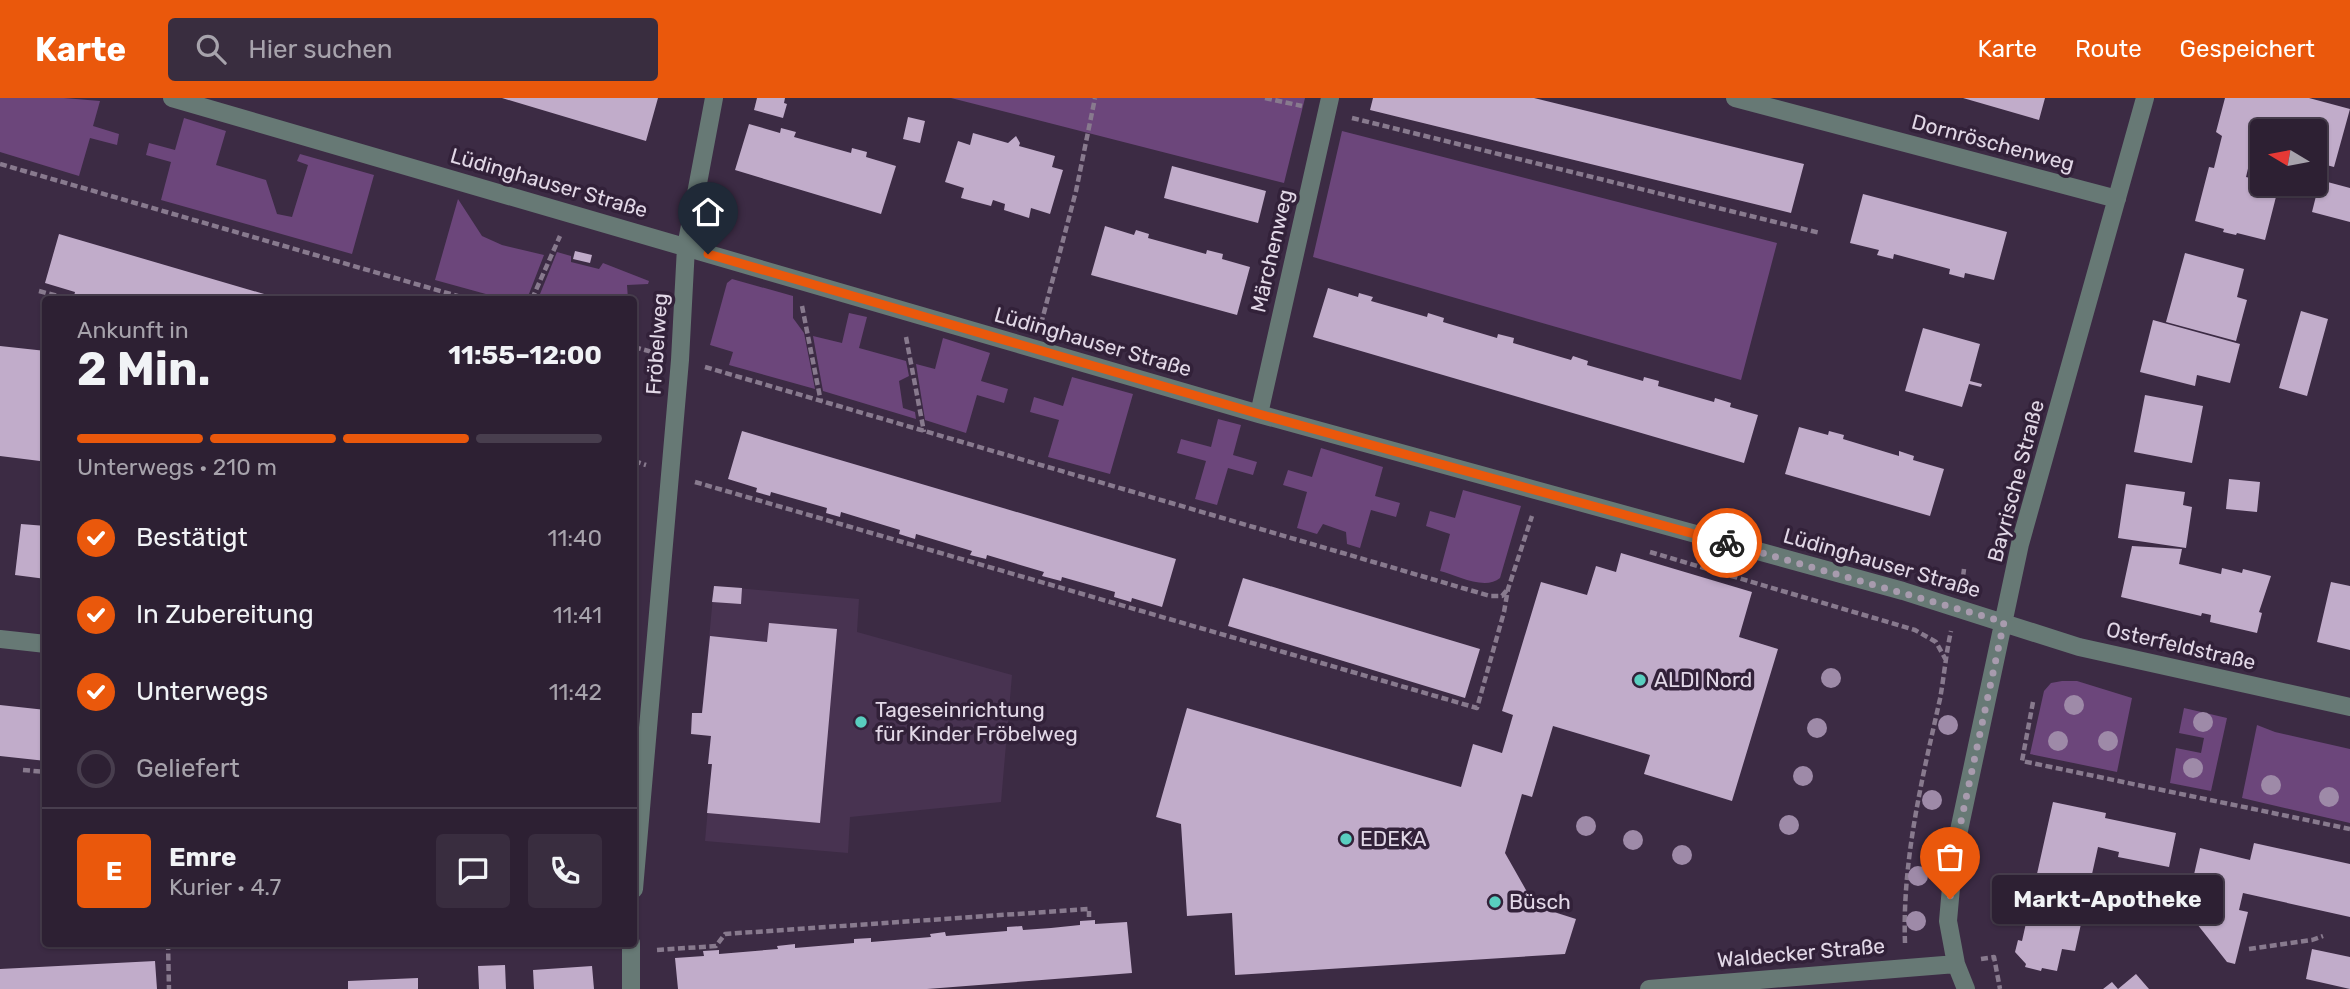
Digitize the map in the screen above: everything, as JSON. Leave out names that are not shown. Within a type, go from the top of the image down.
[{"type":"street","name":"Lüdinghauser Straße","points":[[172,98],[1259,414],[2004,622]]},
{"type":"street","name":"Fröbelweg","points":[[637,810],[641,704],[680,360],[686,247],[714,98]]},
{"type":"street","name":"Dornröschenweg","points":[[1735,98],[2117,199]]},
{"type":"street","name":"Bayrische Straße","points":[[1966,989],[1956,964],[1948,921],[1954,854],[2020,544],[2145,98]]},
{"type":"street","name":"Märchenweg","points":[[1259,414],[1328,105]]},
{"type":"street","name":"Osterfeldstraße","points":[[2004,622],[2079,647],[2350,707]]},
{"type":"street","points":[[0,639],[42,644]]},
{"type":"street","points":[[631,989],[638,947]]},
{"type":"street","name":"Waldecker Straße","points":[[1649,989],[1956,964]]},
{"type":"path","points":[[1034,348],[1073,204],[1096,98]]},
{"type":"path","points":[[1265,98],[1328,105],[1820,233]]},
{"type":"path","points":[[0,164],[458,296]]},
{"type":"path","points":[[533,296],[570,212]]},
{"type":"path","points":[[797,280],[821,402]]},
{"type":"path","points":[[39,291],[58,296]]},
{"type":"path","points":[[901,310],[924,432]]},
{"type":"path","points":[[637,347],[1490,596],[1502,596],[1508,589]]},
{"type":"path","points":[[684,479],[1477,708],[1508,589],[1540,492]]},
{"type":"path","points":[[1532,517],[1541,520]]},
{"type":"path","points":[[1640,549],[1915,630],[1936,642],[1947,662]]},
{"type":"path","points":[[1964,569],[1964,577]]},
{"type":"path","points":[[1906,967],[1905,922],[1909,859],[1949,643]]},
{"type":"path","points":[[2033,702],[2022,761],[2350,829]]},
{"type":"path","points":[[23,770],[42,772]]},
{"type":"path","points":[[638,947],[716,946],[725,934],[739,933],[1089,909],[1089,916]]},
{"type":"path","points":[[2249,949],[2323,936]]},
{"type":"path","points":[[168,947],[169,989]]},
{"type":"path","points":[[1994,957],[2000,989]]},
{"type":"shaded area","points":[[0,98],[100,101],[93,126],[119,134],[117,145],[90,138],[79,176],[0,152]]},
{"type":"shaded area","points":[[951,98],[1305,98],[1284,183]]},
{"type":"shaded area","points":[[184,118],[226,131],[216,165],[266,180],[277,214],[292,217],[308,165],[297,161],[300,154],[374,175],[352,254],[161,200],[171,162],[146,155],[149,143],[175,150]]},
{"type":"shaded area","points":[[1342,131],[1777,243],[1741,380],[1313,257]]},
{"type":"shaded area","points":[[458,199],[482,236],[502,245],[544,255],[528,296],[493,296],[435,280]]},
{"type":"shaded area","points":[[557,252],[571,256],[571,262],[599,269],[603,263],[649,281],[648,284],[627,285],[628,296],[539,296]]},
{"type":"shaded area","points":[[732,279],[793,296],[793,318],[804,333],[815,389],[729,365],[733,352],[710,345],[727,283]]},
{"type":"shaded area","points":[[849,313],[867,317],[859,348],[906,361],[909,376],[899,381],[903,408],[915,412],[916,419],[823,391],[813,336],[842,343]]},
{"type":"shaded area","points":[[943,338],[990,353],[981,381],[1008,389],[1004,403],[977,395],[966,433],[925,420],[916,364],[935,369]]},
{"type":"shaded area","points":[[1072,377],[1133,394],[1110,474],[1048,457],[1059,420],[1030,412],[1034,397],[1063,406]]},
{"type":"shaded area","points":[[1218,419],[1241,425],[1233,455],[1257,462],[1253,475],[1228,468],[1217,505],[1195,499],[1206,461],[1177,453],[1181,439],[1211,447]]},
{"type":"shaded area","points":[[1321,448],[1383,467],[1375,496],[1400,503],[1396,517],[1371,510],[1360,548],[1347,544],[1346,532],[1323,524],[1317,534],[1297,528],[1307,492],[1283,485],[1288,470],[1312,477]]},
{"type":"shaded area","points":[[1463,490],[1521,506],[1500,578],[1494,582],[1479,583],[1440,571],[1450,534],[1426,526],[1430,511],[1455,518]]},
{"type":"shaded area","name":"Tageseinrichtung für Kinder Fröbelweg","points":[[714,586],[859,599],[857,632],[1012,675],[1001,802],[850,817],[848,853],[705,841],[712,765],[708,764],[711,730],[702,713]]},
{"type":"shaded area","points":[[2077,681],[2132,698],[2117,772],[2030,754],[2044,691],[2051,683]]},
{"type":"shaded area","points":[[2184,708],[2227,718],[2211,791],[2170,783],[2176,748],[2201,753],[2204,738],[2179,733]]},
{"type":"shaded area","points":[[2257,725],[2275,732],[2350,749],[2350,823],[2242,798]]},
{"type":"building","points":[[502,98],[658,98],[646,141]]},
{"type":"building","points":[[757,98],[785,98],[784,103],[787,104],[783,118],[754,110]]},
{"type":"building","points":[[1373,98],[1534,98],[1804,164],[1791,213],[1370,110]]},
{"type":"building","points":[[1963,98],[2045,98],[2039,120]]},
{"type":"building","points":[[2225,98],[2309,98],[2350,109],[2334,167],[2328,165],[2328,119],[2250,119],[2250,160],[2246,177],[2250,178],[2250,196],[2276,196],[2265,240],[2223,232],[2224,229],[2195,221],[2209,167],[2214,168],[2222,136],[2216,132]]},
{"type":"building","points":[[908,117],[925,121],[920,143],[903,139]]},
{"type":"building","points":[[749,124],[780,133],[781,128],[796,132],[794,137],[851,153],[852,148],[867,152],[866,157],[896,166],[881,214],[735,170]]},
{"type":"building","points":[[973,133],[1008,143],[1016,136],[1019,146],[1055,156],[1052,167],[1063,170],[1050,214],[1031,208],[1029,218],[1004,210],[1005,204],[993,200],[991,206],[961,198],[964,188],[945,182],[958,141],[970,145]]},
{"type":"building","points":[[1172,166],[1266,191],[1258,223],[1164,198]]},
{"type":"building","points":[[2328,182],[2350,188],[2350,222],[2312,212],[2316,196],[2328,196]]},
{"type":"building","points":[[1863,194],[2007,232],[1994,280],[1965,273],[1964,278],[1949,274],[1950,269],[1894,254],[1893,259],[1877,255],[1879,250],[1850,243]]},
{"type":"building","points":[[1105,226],[1134,235],[1136,230],[1149,234],[1148,238],[1206,254],[1207,250],[1223,254],[1222,259],[1250,267],[1237,315],[1091,275]]},
{"type":"building","points":[[59,234],[271,296],[74,296],[75,292],[45,283]]},
{"type":"building","points":[[575,251],[592,255],[590,263],[573,259]]},
{"type":"building","points":[[2185,253],[2244,269],[2237,297],[2247,300],[2236,341],[2166,322]]},
{"type":"building","points":[[1328,288],[1358,297],[1359,293],[1373,297],[1371,301],[1427,317],[1428,313],[1444,318],[1443,322],[1497,338],[1498,334],[1514,338],[1513,343],[1571,360],[1573,356],[1588,361],[1587,365],[1643,381],[1644,377],[1659,381],[1658,386],[1714,402],[1715,398],[1731,403],[1730,407],[1758,415],[1744,463],[1313,337]]},
{"type":"building","points":[[2301,311],[2328,319],[2307,396],[2279,388]]},
{"type":"building","points":[[2153,320],[2240,344],[2230,383],[2197,375],[2195,386],[2140,372]]},
{"type":"building","points":[[1923,328],[1980,344],[1970,381],[1982,384],[1981,387],[1969,384],[1962,407],[1905,391]]},
{"type":"building","points":[[0,346],[42,351],[40,461],[0,456]]},
{"type":"building","points":[[2145,395],[2203,406],[2192,463],[2134,452]]},
{"type":"building","points":[[1799,427],[1828,435],[1829,431],[1844,435],[1843,439],[1899,456],[1899,451],[1914,456],[1913,460],[1944,469],[1930,516],[1785,474]]},
{"type":"building","points":[[742,431],[1176,559],[1162,607],[1132,598],[1131,602],[1114,597],[1115,592],[1062,577],[1061,581],[1042,576],[1044,572],[987,555],[986,559],[970,555],[972,551],[916,534],[915,539],[899,534],[900,530],[841,512],[840,517],[826,513],[827,508],[771,492],[770,496],[756,492],[757,488],[728,479]]},
{"type":"building","points":[[2229,479],[2260,482],[2257,512],[2226,509]]},
{"type":"building","points":[[2126,484],[2185,492],[2183,505],[2192,507],[2186,548],[2118,538]]},
{"type":"building","points":[[21,524],[42,526],[42,578],[15,575]]},
{"type":"building","points":[[2132,546],[2182,549],[2179,564],[2221,574],[2222,568],[2242,573],[2243,569],[2271,576],[2259,612],[2262,613],[2257,633],[2210,622],[2211,615],[2202,613],[2201,616],[2121,597]]},
{"type":"building","name":"EDEKA","points":[[1621,553],[1752,592],[1739,637],[1778,649],[1732,801],[1644,774],[1650,755],[1553,726],[1532,797],[1522,794],[1505,853],[1535,906],[1576,919],[1565,954],[1235,975],[1232,913],[1187,916],[1181,824],[1156,817],[1187,708],[1461,787],[1473,744],[1502,753],[1513,715],[1502,711],[1541,582],[1587,595],[1596,566],[1616,572]]},
{"type":"building","points":[[1243,578],[1480,649],[1465,698],[1228,626]]},
{"type":"building","points":[[2331,582],[2350,586],[2350,650],[2317,642]]},
{"type":"building","points":[[714,586],[742,588],[741,604],[712,602]]},
{"type":"building","points":[[769,623],[837,629],[820,823],[707,813],[712,764],[708,764],[711,736],[691,734],[692,713],[702,713],[710,636],[767,642]]},
{"type":"building","points":[[0,705],[42,710],[42,761],[0,756]]},
{"type":"building","points":[[2053,802],[2106,813],[2105,818],[2176,833],[2169,867],[2118,857],[2119,852],[2098,847],[2075,951],[2062,949],[2057,971],[2042,968],[2041,971],[2025,967],[2026,964],[2015,952],[2018,940],[2022,941]]},
{"type":"building","points":[[2254,843],[2350,864],[2350,917],[2243,893],[2239,910],[2248,912],[2235,964],[2227,962],[2186,910],[2200,848],[2250,860]]},
{"type":"building","points":[[1095,920],[1095,924],[1127,922],[1132,973],[927,989],[678,989],[675,958],[704,956],[703,951],[719,950],[719,954],[778,949],[777,946],[795,944],[795,948],[854,943],[854,939],[871,938],[871,942],[931,937],[930,934],[945,932],[946,936],[1007,931],[1007,927],[1022,926],[1023,930],[1051,928],[1080,925],[1080,921]]},
{"type":"building","points":[[2312,949],[2350,957],[2350,989],[2306,979]]},
{"type":"building","points":[[155,961],[157,989],[0,989],[0,969]]},
{"type":"building","points":[[505,965],[506,989],[479,989],[478,966]]},
{"type":"building","points":[[592,966],[594,989],[534,989],[533,970]]},
{"type":"building","points":[[2136,974],[2149,989],[2118,989]]},
{"type":"building","points":[[418,978],[418,989],[348,989],[348,981]]},
{"type":"building","points":[[2112,982],[2118,989],[2103,989]]},
{"type":"way so far","points":[[1727,543],[2004,622],[1954,854],[1950,899]]},
{"type":"place","name":"ALDI Nord","points":[[1640,680]]},
{"type":"place","name":"Tageseinrichtung für Kinder Fröbelweg","points":[[861,722]]},
{"type":"place","name":"EDEKA","points":[[1346,839]]},
{"type":"place","name":"Markt-Apotheke","points":[[1950,899]]},
{"type":"place","name":"Büsch","points":[[1495,902]]},
{"type":"route","points":[[708,254],[1259,414],[1727,543]]}]
